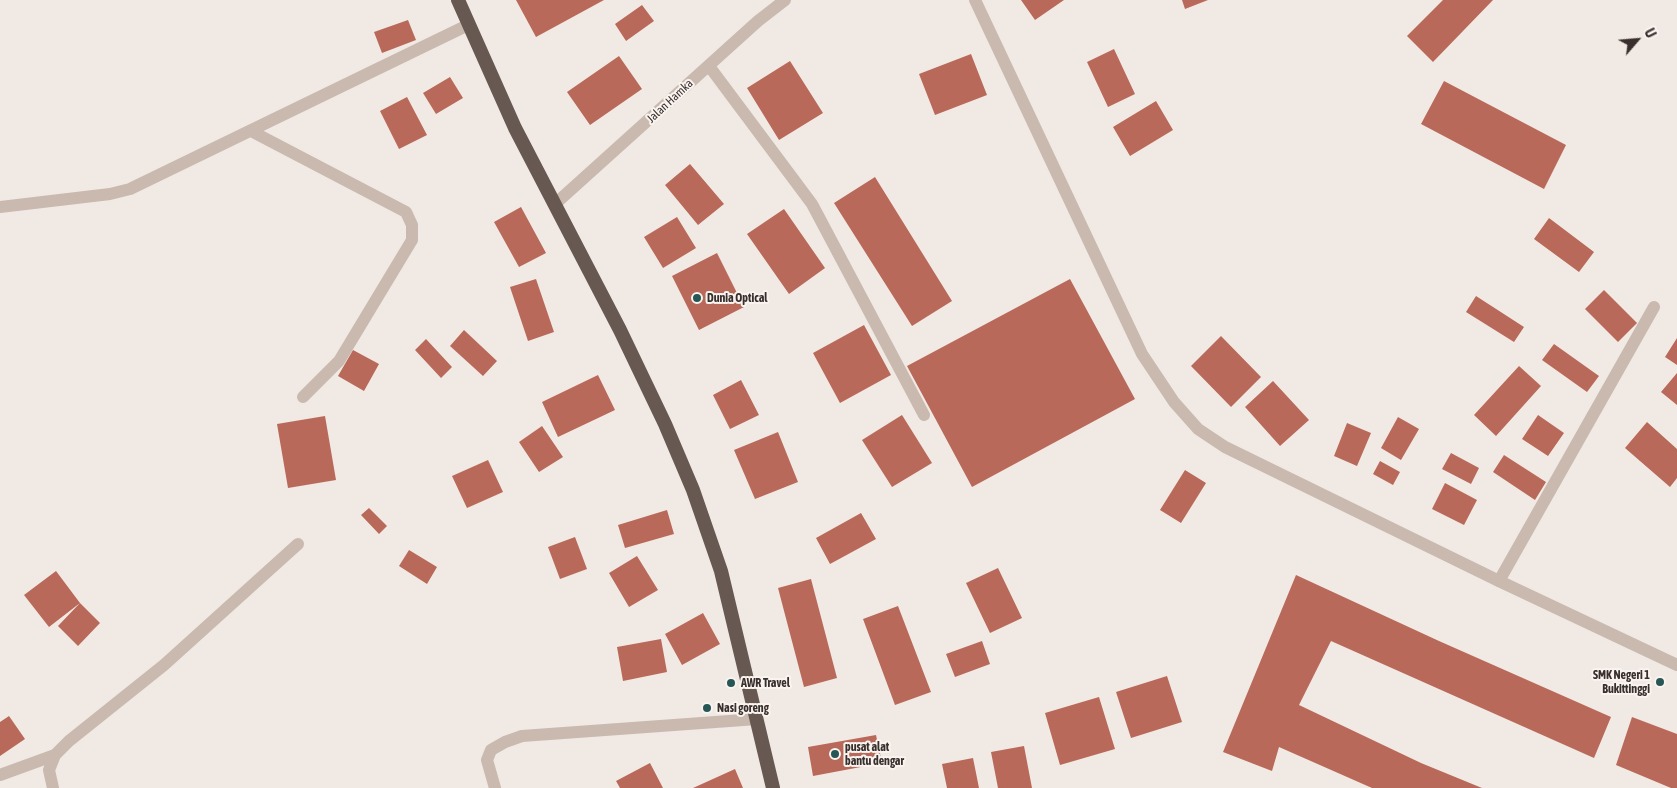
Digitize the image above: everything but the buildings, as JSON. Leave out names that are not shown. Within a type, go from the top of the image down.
[{"type":"highway","points":[[458,0],[515,128],[628,347],[665,424],[693,490],[721,571],[773,788]]},
{"type":"street","name":"Jalan Hamka","points":[[555,204],[758,21],[785,0]]},
{"type":"street","points":[[974,0],[1142,354],[1174,402],[1198,429],[1225,447],[1677,664]]},
{"type":"street","points":[[0,207],[110,194],[130,189],[468,25]]},
{"type":"street","points":[[709,66],[812,204],[924,415]]},
{"type":"street","points":[[251,131],[406,212],[412,225],[412,240],[339,362],[303,396]]},
{"type":"street","points":[[1499,580],[1654,307]]},
{"type":"street","points":[[53,788],[49,770],[55,755],[69,741],[164,665],[298,544]]},
{"type":"street","points":[[495,788],[487,760],[491,750],[504,742],[522,736],[757,719]]},
{"type":"street","points":[[0,775],[55,755]]},
{"type":"place","name":"Dunia Optical","points":[[697,298]]},
{"type":"place","name":"SMK Negeri 1 Bukittinggi","points":[[1660,682]]},
{"type":"place","name":"AWR Travel","points":[[731,683]]},
{"type":"place","name":"Nasi goreng","points":[[707,708]]},
{"type":"place","name":"pusat alat bantu dengar","points":[[835,754]]}]
